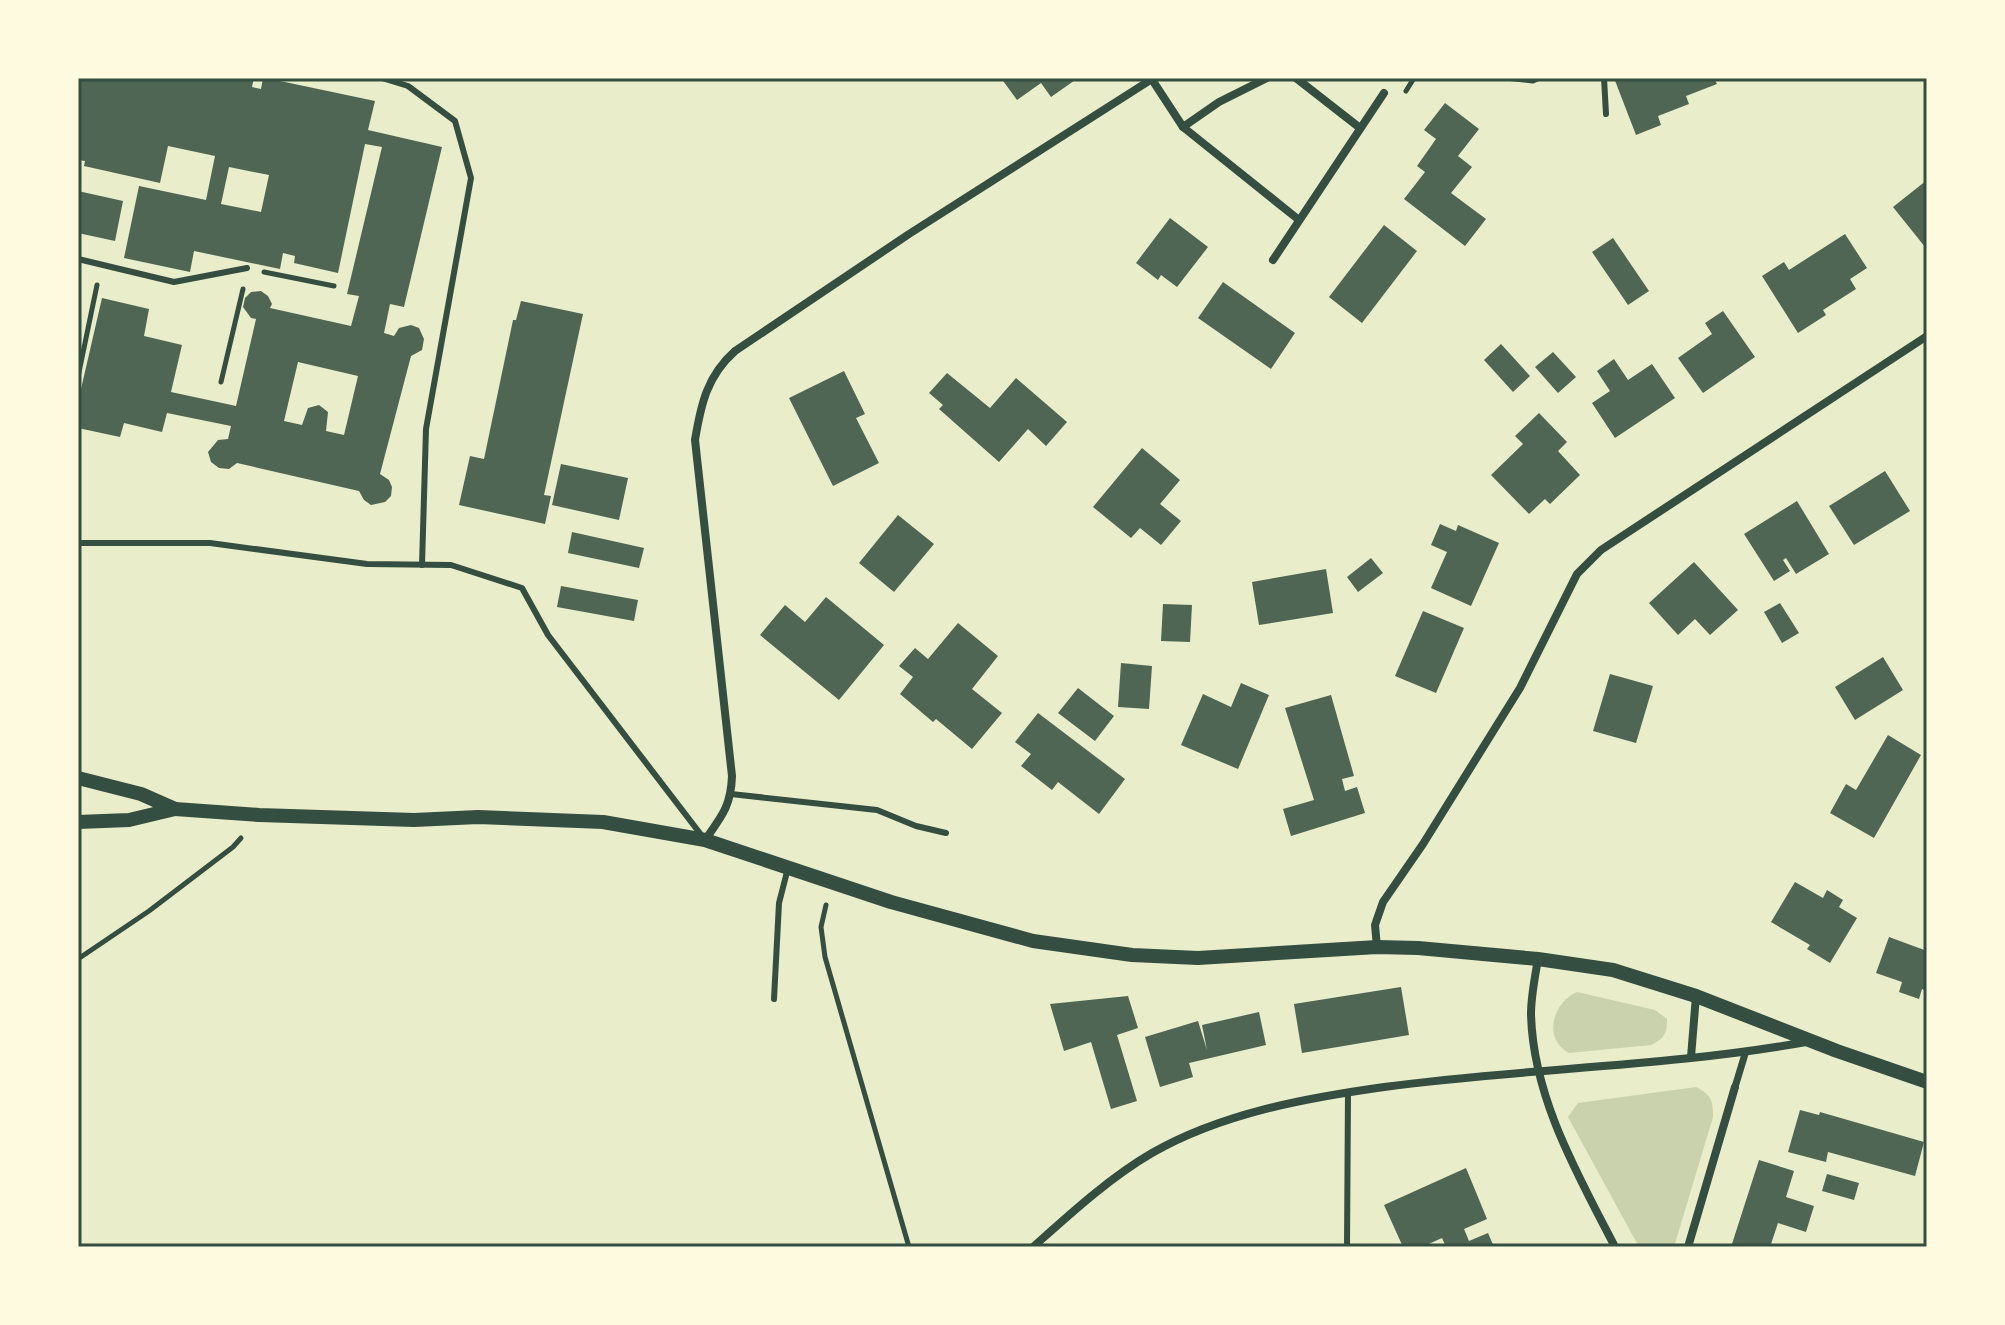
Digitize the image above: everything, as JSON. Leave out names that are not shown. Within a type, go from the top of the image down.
[{"type":"street","points":[[705,840],[727,809],[732,776],[695,440],[700,408],[715,372],[735,351],[1151,78],[1183,127],[1299,220]]},
{"type":"street","points":[[1183,127],[1219,102],[1267,78]]},
{"type":"street","points":[[1296,78],[1360,128]]},
{"type":"street","points":[[1273,260],[1384,93]]},
{"type":"street","points":[[1377,947],[1375,925],[1383,902],[1423,844],[1520,688],[1577,574],[1601,550],[1927,336]]},
{"type":"street","points":[[78,778],[141,794],[175,809]]},
{"type":"street","points":[[78,822],[129,820],[175,809],[414,820],[478,817],[603,822],[705,840],[891,902],[1033,941],[1104,951],[1198,958],[1377,947],[1538,959],[1613,970],[1696,996],[1927,1082]]},
{"type":"street","points":[[1538,959],[1531,1011],[1540,1070],[1558,1128],[1615,1247]]},
{"type":"street","points":[[1691,1057],[1696,996]]},
{"type":"street","points":[[1033,1247],[1121,1175],[1152,1154],[1190,1134],[1233,1119],[1348,1092],[1540,1070],[1745,1054],[1811,1041]]},
{"type":"street","points":[[1688,1247],[1745,1054]]},
{"type":"lane","points":[[382,78],[408,86],[455,121],[471,178],[426,429],[422,565]]},
{"type":"lane","points":[[1604,78],[1606,114]]},
{"type":"lane","points":[[78,259],[174,282],[247,268]]},
{"type":"lane","points":[[78,543],[210,543],[367,564],[451,565],[522,588],[548,635],[705,840]]},
{"type":"lane","points":[[731,794],[877,810],[916,826],[946,833]]},
{"type":"lane","points":[[774,999],[779,903],[789,868]]},
{"type":"lane","points":[[1347,1247],[1348,1092]]},
{"type":"path","points":[[1506,78],[1533,81],[1540,78]]},
{"type":"path","points":[[78,377],[101,264]]},
{"type":"path","points":[[221,382],[247,268],[334,286]]},
{"type":"path","points":[[78,959],[149,911],[233,847],[259,815]]},
{"type":"path","points":[[824,915],[821,927],[825,957],[909,1247]]},
{"type":"green space","points":[[1577,992],[1655,1010],[1667,1019],[1664,1035],[1651,1045],[1569,1053],[1555,1039],[1554,1021],[1562,1004]]},
{"type":"green space","points":[[1696,1087],[1710,1099],[1713,1117],[1674,1247],[1639,1247],[1568,1117],[1578,1103]]},
{"type":"building","points":[[78,78],[254,78],[252,87],[261,89],[263,78],[266,78],[375,101],[368,130],[442,147],[404,307],[390,304],[384,333],[394,336],[399,328],[411,325],[419,328],[424,339],[422,350],[411,356],[380,474],[389,480],[392,487],[391,496],[385,502],[371,505],[359,491],[237,463],[229,469],[219,468],[211,462],[208,452],[218,440],[228,439],[231,426],[167,413],[162,432],[124,423],[120,437],[78,428],[78,402],[102,298],[149,309],[144,336],[182,345],[171,392],[236,406],[256,319],[251,318],[243,307],[245,298],[251,292],[261,291],[268,296],[272,304],[270,308],[351,326],[359,296],[347,294],[382,147],[365,144],[338,273],[294,263],[295,256],[283,253],[280,269],[194,251],[190,272],[124,258],[139,186],[206,200],[215,156],[168,146],[160,183],[84,166],[85,161],[78,160]],"holes":[[[229,167],[269,175],[261,212],[221,204]],[[298,362],[358,376],[344,435],[326,431],[328,412],[319,405],[308,408],[302,425],[284,421]]]},
{"type":"building","points":[[1001,78],[1078,78],[1051,97],[1041,83],[1017,100]]},
{"type":"building","points":[[1614,78],[1714,78],[1717,84],[1686,96],[1689,104],[1658,116],[1661,125],[1636,135]]},
{"type":"building","points":[[1445,103],[1479,129],[1458,156],[1472,167],[1451,193],[1486,219],[1465,246],[1404,199],[1425,172],[1417,166],[1436,139],[1424,130]]},
{"type":"building","points":[[1927,180],[1927,246],[1925,247],[1893,207]]},
{"type":"building","points":[[78,191],[123,201],[115,241],[78,233]]},
{"type":"building","points":[[1170,218],[1208,247],[1177,287],[1161,275],[1158,280],[1136,263]]},
{"type":"building","points":[[1384,225],[1417,251],[1362,323],[1329,297]]},
{"type":"building","points":[[1845,234],[1867,268],[1850,279],[1856,289],[1823,310],[1826,315],[1798,333],[1762,276],[1784,262],[1789,270]]},
{"type":"building","points":[[1613,238],[1649,291],[1628,305],[1592,252]]},
{"type":"building","points":[[1223,282],[1295,333],[1271,369],[1198,318]]},
{"type":"building","points":[[521,301],[583,314],[544,495],[551,496],[545,524],[459,505],[470,456],[484,459],[513,320],[516,320]]},
{"type":"building","points":[[1723,311],[1755,357],[1703,393],[1678,358],[1712,334],[1705,323]]},
{"type":"building","points":[[1501,344],[1530,376],[1513,392],[1484,360]]},
{"type":"building","points":[[1553,352],[1576,377],[1558,393],[1535,367]]},
{"type":"building","points":[[1614,359],[1628,380],[1652,364],[1675,398],[1615,438],[1592,403],[1610,391],[1597,371]]},
{"type":"building","points":[[844,371],[865,414],[856,418],[879,463],[833,486],[789,398]]},
{"type":"building","points":[[947,373],[990,408],[1016,378],[1067,422],[1046,446],[1028,429],[999,462],[939,409],[943,405],[929,393]]},
{"type":"building","points":[[1539,413],[1567,442],[1558,451],[1580,475],[1550,504],[1545,499],[1529,514],[1491,475],[1523,444],[1515,436]]},
{"type":"building","points":[[1142,448],[1180,480],[1160,504],[1181,521],[1161,545],[1140,528],[1131,538],[1093,507]]},
{"type":"building","points":[[561,464],[628,478],[619,520],[552,505]]},
{"type":"building","points":[[1885,471],[1910,511],[1854,545],[1829,506]]},
{"type":"building","points":[[1797,501],[1829,554],[1796,574],[1786,558],[1783,560],[1790,571],[1774,581],[1744,534]]},
{"type":"building","points":[[898,515],[934,544],[894,592],[859,563]]},
{"type":"building","points":[[1440,524],[1456,531],[1458,525],[1499,543],[1471,606],[1431,588],[1447,552],[1431,545]]},
{"type":"building","points":[[572,532],[644,548],[639,568],[568,553]]},
{"type":"building","points":[[1371,558],[1383,573],[1358,592],[1347,577]]},
{"type":"building","points":[[1694,562],[1738,610],[1710,635],[1695,619],[1678,635],[1649,603]]},
{"type":"building","points":[[1326,569],[1333,613],[1259,625],[1252,582]]},
{"type":"building","points":[[561,586],[638,600],[634,621],[557,607]]},
{"type":"building","points":[[826,597],[884,645],[839,700],[760,635],[785,605],[805,622]]},
{"type":"building","points":[[1780,603],[1799,633],[1782,643],[1764,612]]},
{"type":"building","points":[[1163,604],[1192,605],[1190,642],[1161,641]]},
{"type":"building","points":[[1423,611],[1464,628],[1436,693],[1395,676]]},
{"type":"building","points":[[958,623],[998,656],[972,689],[1002,713],[972,749],[900,694],[913,677],[899,666],[915,648],[928,659]]},
{"type":"building","points":[[1883,657],[1903,690],[1855,720],[1835,687]]},
{"type":"building","points":[[1121,663],[1152,666],[1149,709],[1118,707]]},
{"type":"building","points":[[1610,674],[1653,686],[1636,743],[1593,731]]},
{"type":"building","points":[[1241,683],[1269,695],[1238,769],[1181,745],[1203,694],[1231,707]]},
{"type":"building","points":[[1078,688],[1114,716],[1095,741],[1058,713]]},
{"type":"building","points":[[1331,695],[1354,776],[1342,779],[1345,791],[1357,787],[1365,813],[1291,836],[1283,809],[1314,800],[1285,708]]},
{"type":"building","points":[[1038,713],[1125,779],[1099,814],[1058,782],[1052,790],[1021,766],[1031,754],[1015,742]]},
{"type":"building","points":[[1888,735],[1921,755],[1874,838],[1830,813],[1846,784],[1856,790]]},
{"type":"building","points":[[1795,882],[1823,898],[1827,890],[1843,900],[1839,907],[1857,918],[1830,963],[1807,949],[1810,945],[1771,922]]},
{"type":"building","points":[[1889,937],[1927,951],[1927,991],[1922,989],[1919,999],[1899,992],[1902,982],[1876,973]]},
{"type":"building","points":[[1401,987],[1409,1035],[1302,1053],[1294,1004]]},
{"type":"building","points":[[1128,996],[1138,1028],[1117,1035],[1137,1101],[1111,1109],[1091,1042],[1064,1051],[1050,1004]]},
{"type":"building","points":[[1259,1012],[1266,1045],[1189,1063],[1193,1077],[1160,1087],[1145,1037],[1198,1021],[1207,1050],[1202,1025]]},
{"type":"building","points":[[1800,1110],[1819,1115],[1820,1112],[1924,1142],[1915,1176],[1828,1152],[1826,1162],[1788,1152]]},
{"type":"building","points":[[1759,1160],[1794,1171],[1786,1197],[1814,1206],[1806,1232],[1778,1223],[1770,1247],[1731,1247]]},
{"type":"building","points":[[1466,1168],[1487,1219],[1464,1229],[1469,1241],[1488,1233],[1494,1247],[1446,1247],[1442,1238],[1422,1247],[1403,1247],[1384,1205]]},
{"type":"building","points":[[1827,1174],[1859,1183],[1854,1200],[1822,1191]]}]
